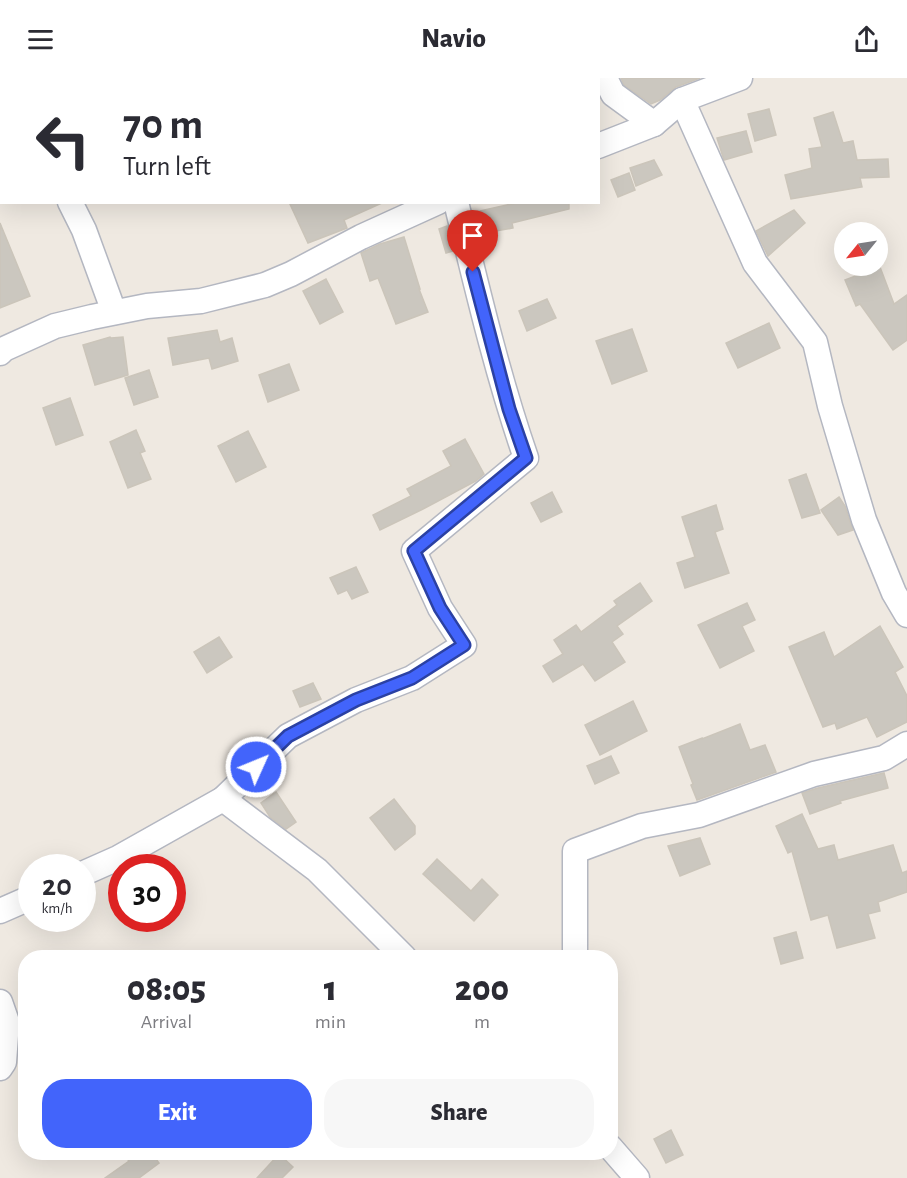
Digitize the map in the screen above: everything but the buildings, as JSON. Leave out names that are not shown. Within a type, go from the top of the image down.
[{"type":"street","points":[[605,78],[613,94],[654,124]]},
{"type":"street","points":[[600,145],[654,124],[682,100],[740,78]]},
{"type":"street","points":[[682,100],[755,263],[815,342],[830,406],[864,519],[894,593],[907,615]]},
{"type":"street","points":[[70,204],[84,230],[114,312]]},
{"type":"street","points":[[0,353],[4,349],[55,326],[147,306],[201,301],[265,285],[434,204]]},
{"type":"street","points":[[96,868],[118,858],[223,798],[288,736],[356,700],[412,678],[464,645],[440,608],[414,551],[526,458],[509,409],[456,204]]},
{"type":"street","points":[[575,950],[575,851],[642,826],[699,815],[814,774],[884,758],[907,744]]},
{"type":"street","points":[[223,798],[317,870],[397,950]]},
{"type":"street","points":[[0,911],[18,903]]},
{"type":"street","points":[[0,1002],[7,1022],[4,1062],[0,1068]]},
{"type":"street","points":[[618,1156],[637,1178]]},
{"type":"route","points":[[256,767],[288,736],[356,700],[412,678],[464,645],[440,608],[414,551],[526,458],[509,409],[473,272]]}]
